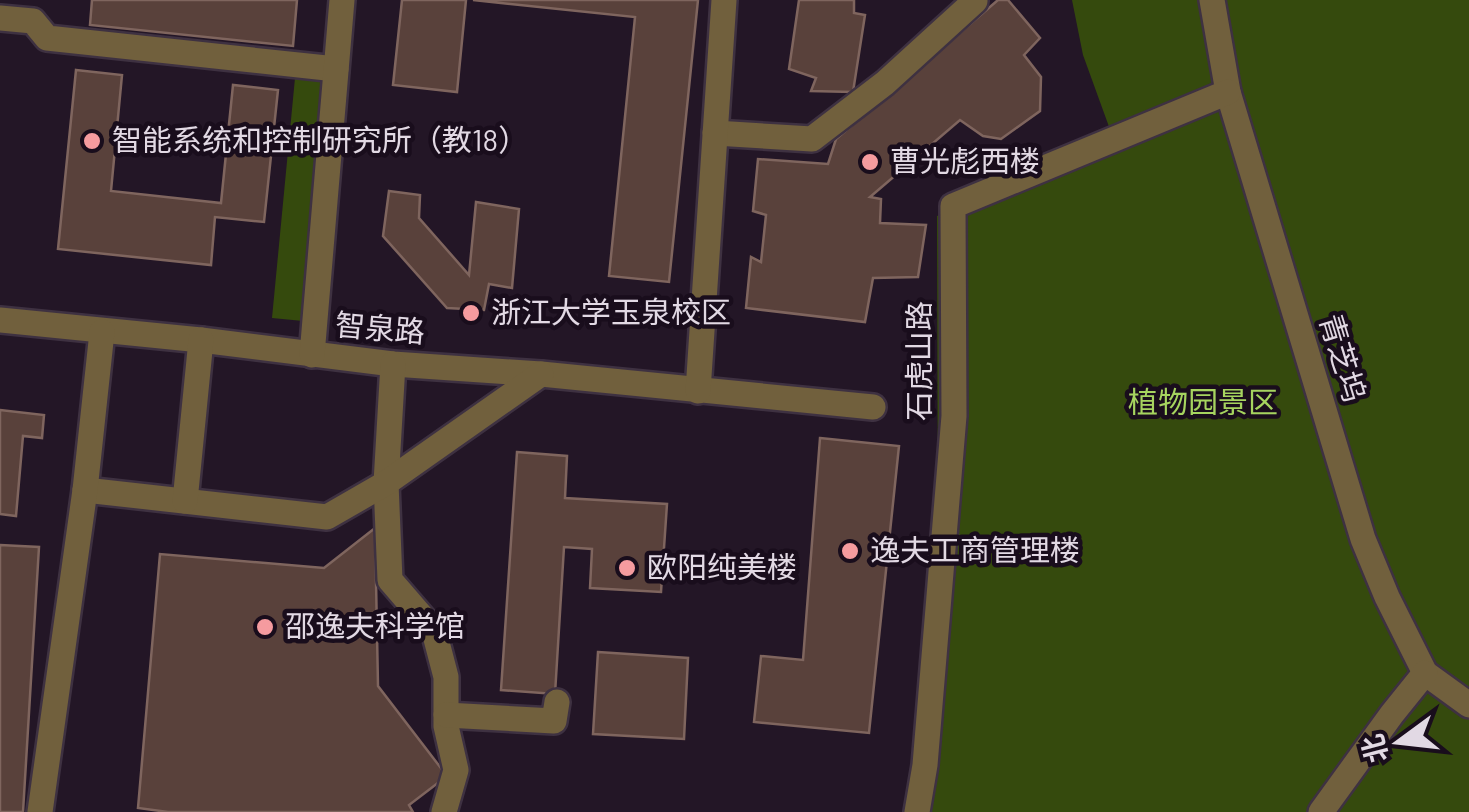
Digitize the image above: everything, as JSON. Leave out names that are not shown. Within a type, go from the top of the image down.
[{"type":"street","points":[[312,355],[342,0]]},
{"type":"street","points":[[698,391],[724,0]]},
{"type":"street","name":"青芝坞","points":[[1212,0],[1228,92],[1363,539],[1425,673],[1469,706]]},
{"type":"street","points":[[715,133],[812,140],[884,83],[974,1]]},
{"type":"street","points":[[0,18],[34,10],[47,38],[336,69]]},
{"type":"street","name":"石虎山路","points":[[917,812],[925,765],[954,416],[953,206],[1228,92]]},
{"type":"street","name":"智泉路","points":[[0,320],[393,364],[541,374],[873,407]]},
{"type":"street","points":[[40,812],[85,490],[102,332]]},
{"type":"street","points":[[186,501],[201,340]]},
{"type":"street","points":[[393,364],[386,483],[390,580],[434,631],[446,677],[446,726],[456,770],[444,812]]},
{"type":"street","points":[[85,490],[326,517],[386,483],[541,374]]},
{"type":"street","points":[[1321,812],[1425,673]]},
{"type":"street","points":[[446,715],[554,721],[557,702]]},
{"type":"green space","name":"植物园景区","points":[[1072,0],[1469,0],[1469,812],[905,812],[938,547],[937,216],[1116,146],[1083,55]]},
{"type":"green space","points":[[295,78],[328,81],[303,321],[272,318]]},
{"type":"building","points":[[92,0],[297,0],[293,46],[90,25]]},
{"type":"building","points":[[402,0],[466,0],[457,92],[393,85]]},
{"type":"building","points":[[473,0],[698,0],[669,282],[609,276],[635,17]]},
{"type":"building","points":[[799,0],[854,0],[854,13],[865,15],[853,92],[811,91],[816,78],[789,69]]},
{"type":"building","name":"曹光彪西楼","points":[[998,0],[1008,0],[1040,38],[1024,55],[1041,77],[1040,111],[1001,139],[983,136],[960,120],[870,197],[881,199],[880,223],[926,225],[918,277],[873,278],[865,322],[746,308],[751,257],[761,262],[766,215],[753,211],[758,159],[828,164],[836,139]]},
{"type":"building","name":"智能系统和控制研究所（教18）","points":[[76,70],[122,75],[111,191],[221,203],[233,85],[278,90],[264,222],[215,217],[211,265],[58,249]]},
{"type":"building","points":[[389,191],[420,195],[419,218],[469,275],[476,202],[519,209],[512,288],[489,284],[484,310],[447,308],[383,236]]},
{"type":"building","points":[[0,410],[44,415],[42,438],[23,436],[16,516],[0,514]]},
{"type":"building","name":"逸夫工商管理楼","points":[[820,438],[899,446],[869,733],[754,722],[761,656],[803,660]]},
{"type":"building","name":"欧阳纯美楼","points":[[517,452],[567,456],[565,498],[667,504],[661,592],[590,588],[592,549],[564,547],[555,694],[501,690]]},
{"type":"building","name":"邵逸夫科学馆","points":[[375,528],[378,686],[447,776],[409,805],[413,812],[168,812],[138,808],[160,554],[324,568]]},
{"type":"building","points":[[0,545],[39,547],[23,812],[0,812]]},
{"type":"building","points":[[598,652],[688,658],[684,739],[593,734]]},
{"type":"place","name":"智能系统和控制研究所（教18）","points":[[92,141]]},
{"type":"place","name":"曹光彪西楼","points":[[870,162]]},
{"type":"place","name":"浙江大学玉泉校区","points":[[471,313]]},
{"type":"place","name":"逸夫工商管理楼","points":[[850,551]]},
{"type":"place","name":"欧阳纯美楼","points":[[627,568]]},
{"type":"place","name":"邵逸夫科学馆","points":[[265,627]]}]
